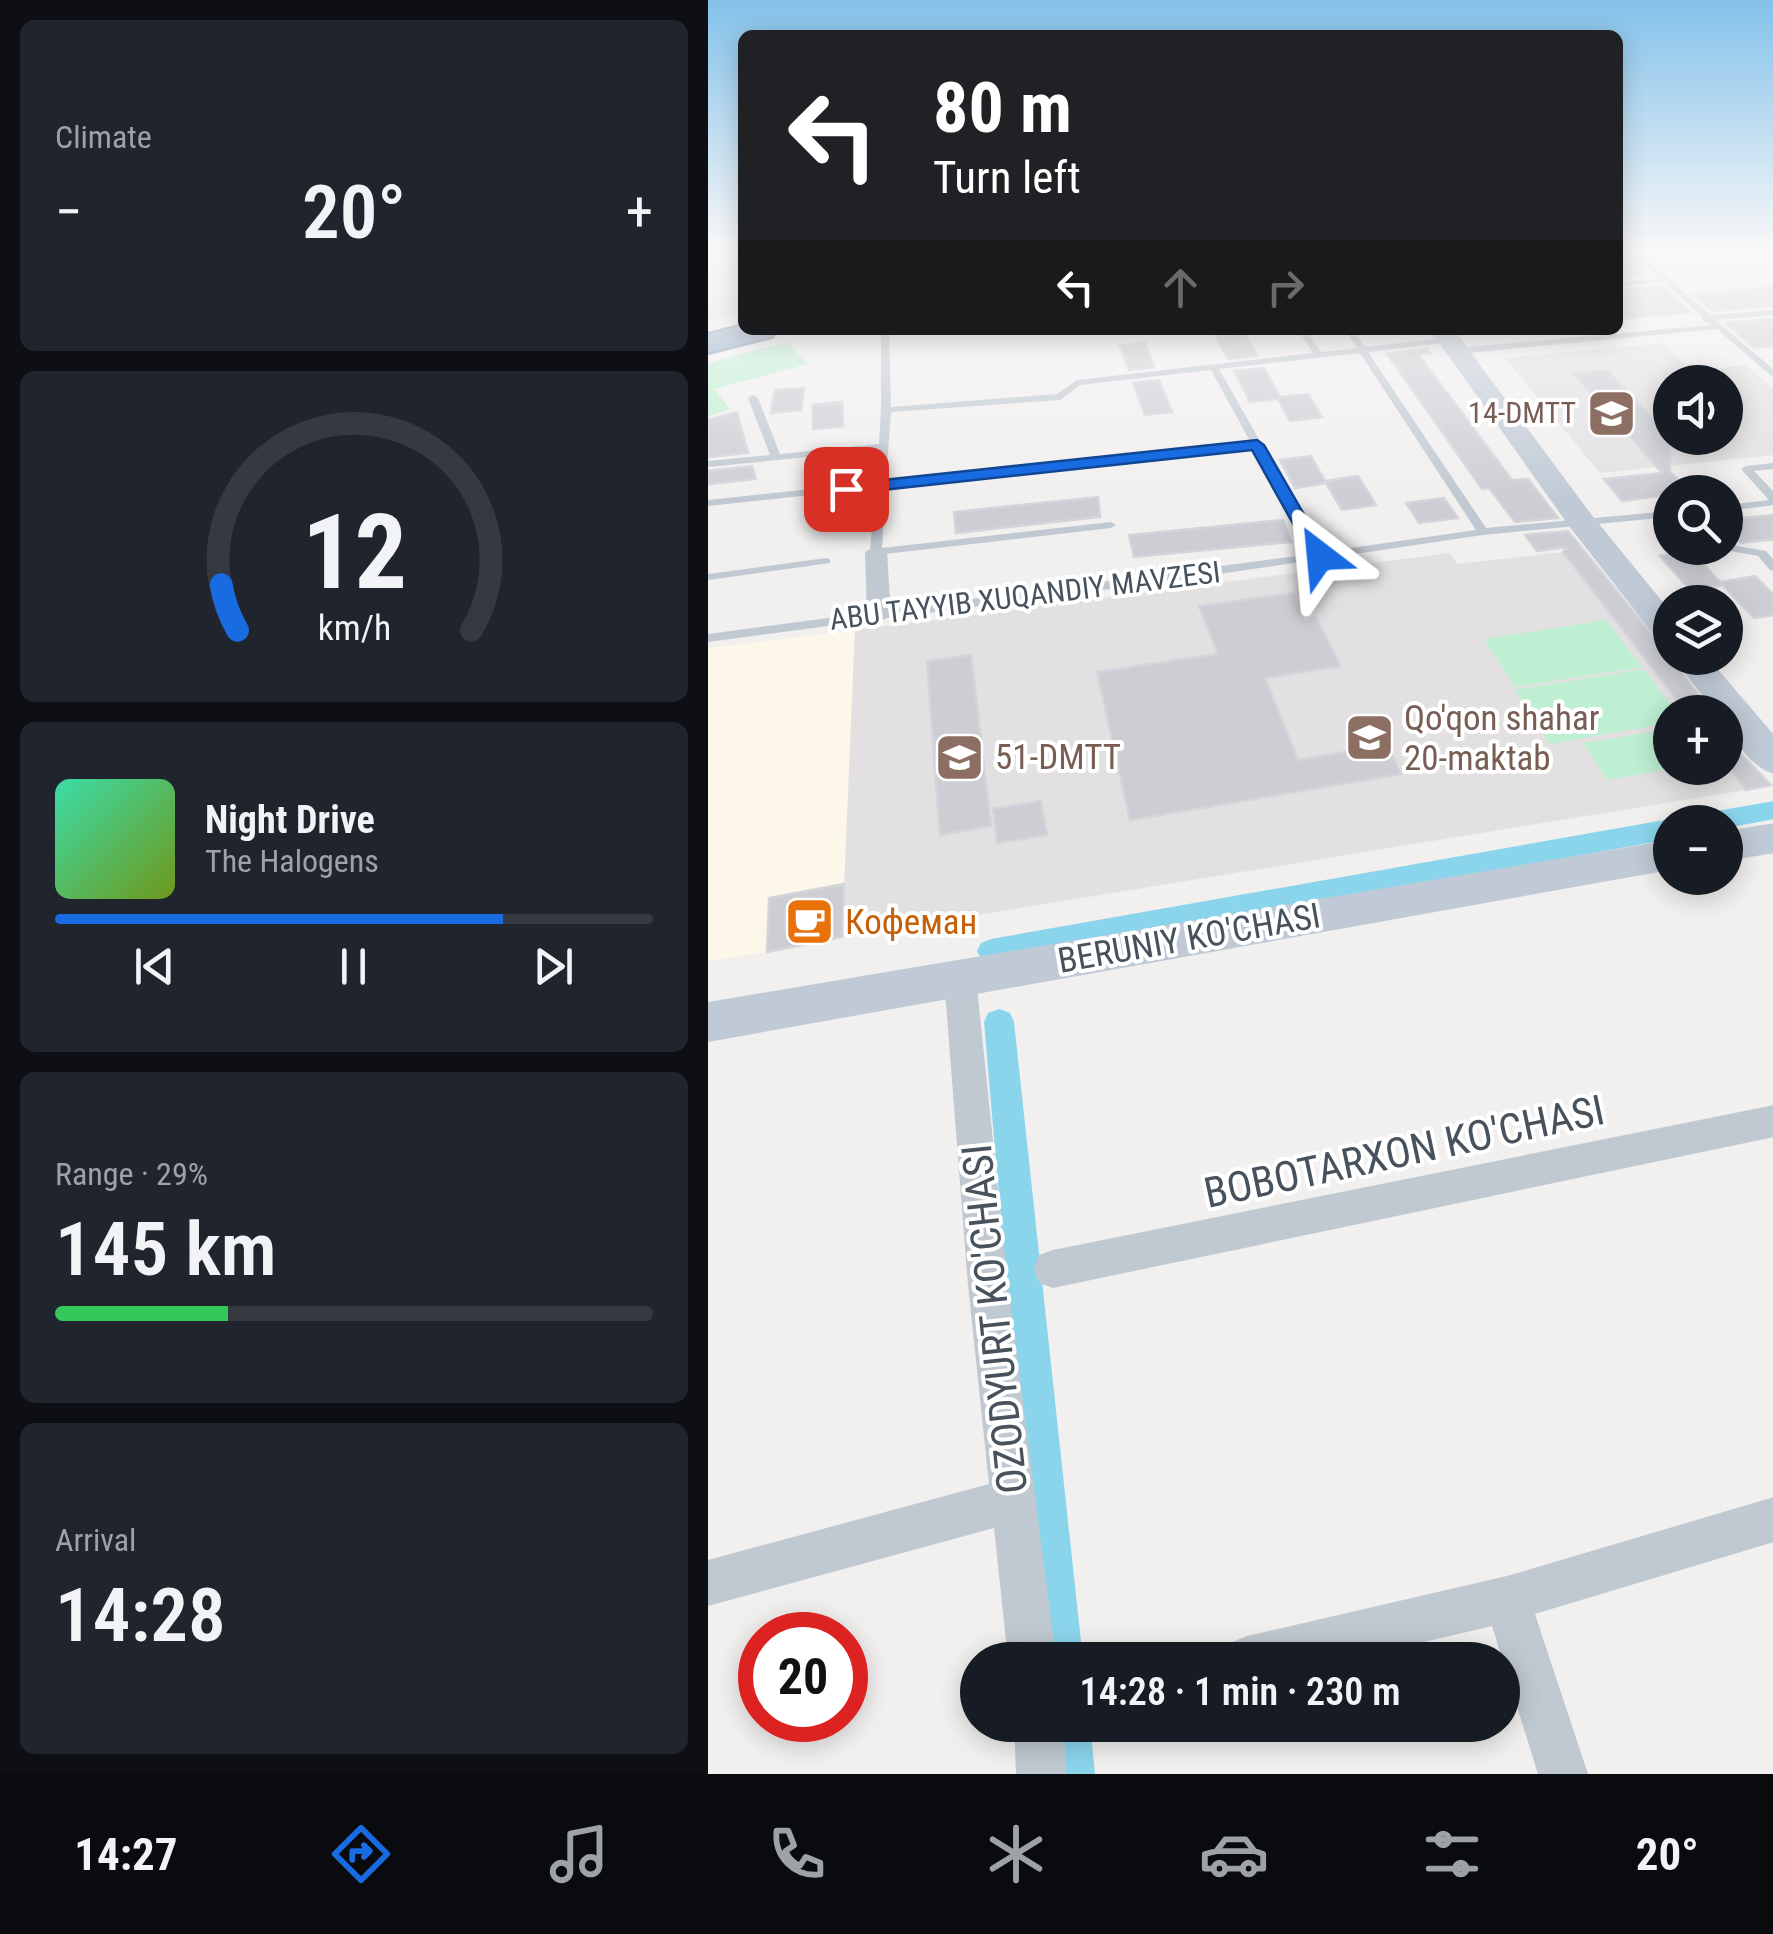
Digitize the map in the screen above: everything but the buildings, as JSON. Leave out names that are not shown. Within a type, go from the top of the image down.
[{"type":"highway","points":[[708,344],[742,335]]},
{"type":"street","points":[[1449,340],[1580,520],[1653,611]]},
{"type":"street","points":[[876,552],[879,616]]},
{"type":"street","points":[[1704,675],[1774,761]]},
{"type":"street","points":[[1743,843],[1774,838]]},
{"type":"street","name":"BERUNIY KO'CHASI","points":[[708,1022],[1653,859]]},
{"type":"street","name":"OZODYURT KO'CHASI","points":[[960,978],[988,1285],[1030,1642]]},
{"type":"street","name":"BOBOTARXON KO'CHASI","points":[[1053,1269],[1774,1120]]},
{"type":"street","points":[[708,1583],[1014,1500]]},
{"type":"street","points":[[1322,1642],[1507,1598],[1774,1519]]},
{"type":"street","points":[[1507,1598],[1563,1774]]},
{"type":"street","points":[[1039,1742],[1041,1774]]},
{"type":"lane","points":[[885,335],[886,410],[876,552],[1111,525]]},
{"type":"lane","points":[[1306,335],[1319,354]]},
{"type":"lane","points":[[1353,335],[1483,532]]},
{"type":"lane","points":[[886,410],[1060,397],[1077,382],[1319,354],[1449,340],[1551,335]]},
{"type":"lane","points":[[1725,335],[1774,376]]},
{"type":"lane","points":[[1760,363],[1774,362]]},
{"type":"lane","points":[[1214,368],[1320,556]]},
{"type":"lane","points":[[753,398],[776,457]]},
{"type":"lane","points":[[708,503],[1257,445]]},
{"type":"lane","points":[[708,464],[884,446]]},
{"type":"lane","points":[[1774,466],[1746,469],[1774,500]]},
{"type":"lane","points":[[1743,505],[1774,500]]},
{"type":"lane","name":"ABU TAYYIB XUQANDIY MAVZESI","points":[[708,638],[1483,532],[1653,515]]},
{"type":"lane","points":[[1743,550],[1762,553],[1774,568]]},
{"type":"lane","points":[[708,576],[826,561]]},
{"type":"shaded area","name":"14-DMTT","points":[[1662,343],[1686,365],[1653,365],[1653,455],[1743,455],[1743,365],[1773,389],[1773,455],[1600,473],[1505,358]]},
{"type":"shaded area","name":"Qo'qon shahar 20-maktab","points":[[1563,552],[1653,668],[1653,675],[1658,675],[1674,695],[1653,695],[1653,785],[1742,785],[1746,790],[842,937],[855,630],[1450,553],[1457,564]]},
{"type":"shaded area","points":[[855,630],[844,884],[770,898],[767,952],[708,961],[708,648]]},
{"type":"green space","points":[[787,342],[808,364],[714,389],[730,409],[708,416],[708,363]]},
{"type":"green space","points":[[1606,620],[1642,667],[1515,687],[1484,639]]},
{"type":"green space","points":[[1643,669],[1663,695],[1653,695],[1653,726],[1549,744],[1515,690]]},
{"type":"green space","points":[[1653,732],[1653,772],[1607,780],[1583,743]]},
{"type":"waterway","points":[[1743,815],[1774,810]]},
{"type":"waterway","points":[[991,951],[1653,832]]},
{"type":"waterway","points":[[999,1022],[1059,1642]]},
{"type":"waterway","points":[[1069,1742],[1072,1774]]},
{"type":"place","name":"14-DMTT","points":[[1611,413]]},
{"type":"place","name":"Qo'qon shahar 20-maktab","points":[[1369,738]]},
{"type":"place","name":"51-DMTT","points":[[960,757]]},
{"type":"place","name":"Кофеман","points":[[810,922]]},
{"type":"route","points":[[846,489],[1257,445],[1320,556]]}]
